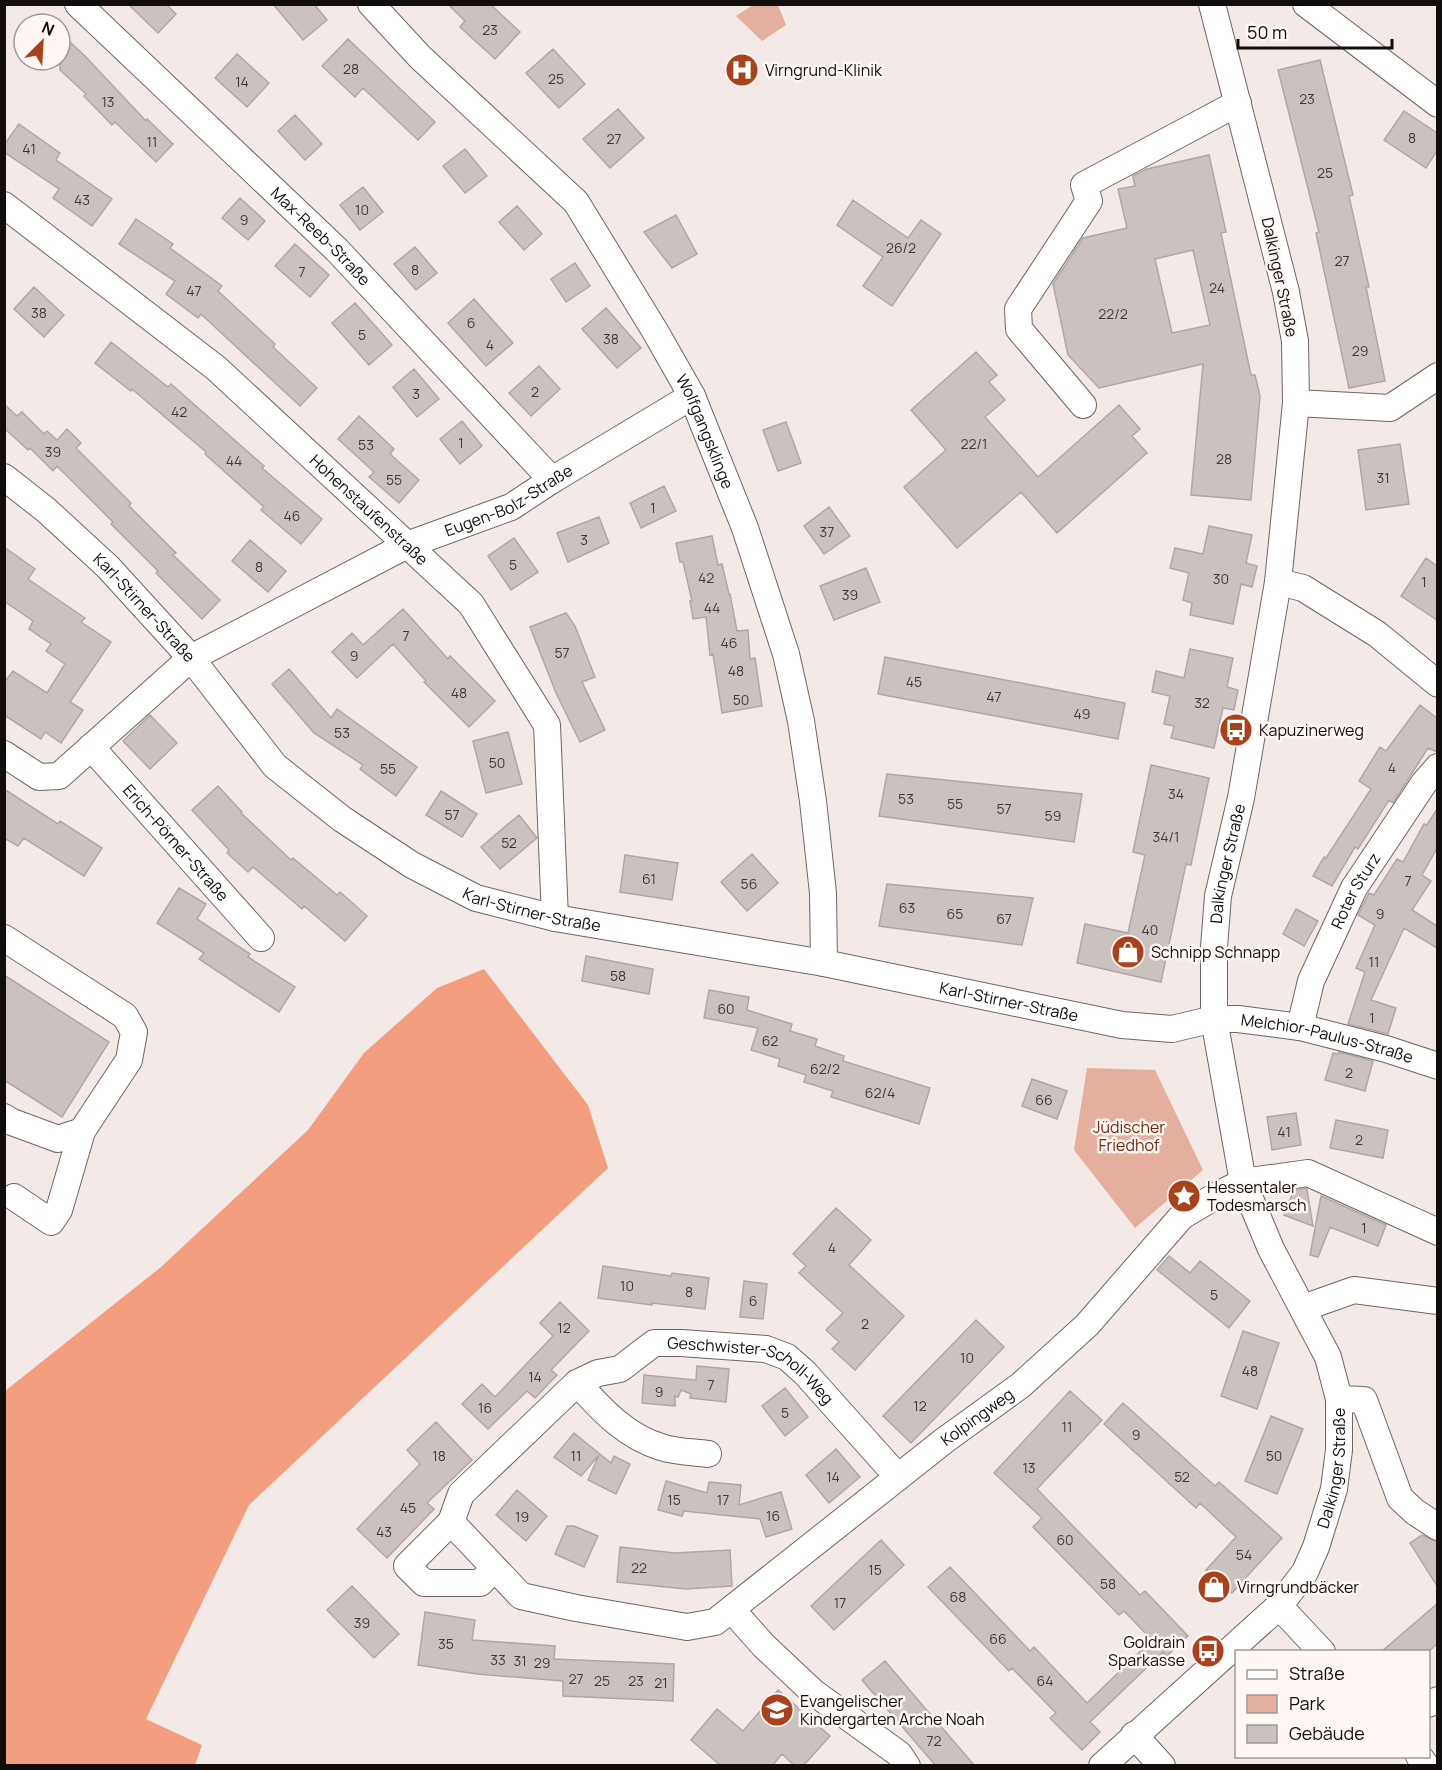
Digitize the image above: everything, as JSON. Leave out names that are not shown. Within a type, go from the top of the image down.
[{"type":"street","name":"Max-Reeb-Straße","points":[[78,4],[337,250],[552,480]]},
{"type":"street","name":"Wolfgangsklinge","points":[[371,4],[420,57],[576,202],[692,396],[745,528],[786,654],[801,721],[813,801],[823,893],[824,963]]},
{"type":"street","name":"Dalkinger Straße","points":[[1102,1766],[1279,1606],[1305,1572],[1316,1547],[1334,1489],[1339,1450],[1339,1399],[1328,1357],[1271,1250],[1243,1182],[1214,1019],[1214,946],[1218,896],[1241,798],[1278,582],[1296,404],[1295,341],[1286,292],[1212,4]]},
{"type":"street","points":[[1306,4],[1437,104]]},
{"type":"street","points":[[1083,405],[1019,329],[1018,309],[1089,201],[1084,185],[1238,103]]},
{"type":"street","name":"Hohenstaufenstraße","points":[[4,205],[216,368],[471,604],[547,725],[555,918]]},
{"type":"street","points":[[1296,404],[1390,408],[1437,376]]},
{"type":"street","name":"Eugen-Bolz-Straße","points":[[4,754],[39,777],[59,776],[190,658],[407,545],[511,507],[692,396]]},
{"type":"street","name":"Karl-Stirner-Straße","points":[[4,477],[46,510],[108,567],[190,658],[275,766],[342,819],[412,865],[476,898],[555,918],[824,963],[1122,1025],[1172,1029],[1214,1019]]},
{"type":"street","points":[[1278,582],[1303,588],[1377,634],[1437,684]]},
{"type":"street","name":"Erich-Pörner-Straße","points":[[91,747],[261,938]]},
{"type":"street","name":"Roter Sturz","points":[[1300,1028],[1311,981],[1354,888],[1437,767]]},
{"type":"street","points":[[4,938],[125,1016],[134,1032],[129,1060],[82,1131],[59,1210],[51,1222],[8,1198]]},
{"type":"street","name":"Melchior-Paulus-Straße","points":[[1214,1019],[1238,1019],[1300,1028],[1386,1049],[1437,1066]]},
{"type":"street","points":[[4,1117],[58,1139],[82,1131]]},
{"type":"street","name":"Kolpingweg","points":[[451,1522],[521,1596],[687,1627],[714,1622],[945,1440],[1021,1385],[1087,1326],[1182,1216],[1243,1182],[1308,1173],[1437,1232]]},
{"type":"street","points":[[1303,1308],[1354,1290],[1437,1301]]},
{"type":"street","name":"Geschwister-Scholl-Weg","points":[[451,1522],[461,1494],[577,1383],[598,1373],[620,1369],[654,1343],[681,1342],[766,1349],[787,1357],[805,1373],[898,1477]]},
{"type":"street","points":[[577,1383],[630,1434],[662,1448],[708,1454]]},
{"type":"street","points":[[1339,1399],[1364,1400],[1400,1498],[1437,1527]]},
{"type":"street","points":[[451,1522],[407,1566],[424,1583],[480,1583],[494,1569]]},
{"type":"street","points":[[1279,1606],[1320,1650]]},
{"type":"street","points":[[732,1610],[764,1646],[813,1692],[899,1754],[908,1766]]},
{"type":"street","points":[[1134,1735],[1162,1766]]},
{"type":"green space","points":[[753,5],[778,5],[786,25],[762,41],[736,16]]},
{"type":"green space","name":"Jüdischer Friedhof","points":[[1087,1068],[1155,1070],[1203,1170],[1135,1228],[1074,1150]]},
{"type":"shaded area","points":[[484,969],[588,1105],[608,1168],[249,1505],[146,1719],[202,1745],[195,1765],[5,1765],[5,1391],[161,1267],[308,1130],[364,1053],[437,988]]},
{"type":"building","points":[[128,4],[166,4],[176,14],[158,33]]},
{"type":"building","points":[[273,4],[314,4],[327,20],[303,40]]},
{"type":"building","points":[[448,4],[490,4],[520,32],[495,59],[460,27],[465,21]]},
{"type":"building","points":[[348,39],[435,122],[418,140],[363,88],[355,97],[322,66]]},
{"type":"building","points":[[72,44],[146,121],[147,119],[173,144],[156,162],[115,122],[112,125],[84,96],[86,94],[62,72],[72,72]]},
{"type":"building","points":[[553,49],[585,84],[559,108],[526,73]]},
{"type":"building","points":[[237,54],[269,83],[247,107],[215,78]]},
{"type":"building","points":[[1320,60],[1353,195],[1349,196],[1369,287],[1366,287],[1385,381],[1349,388],[1316,233],[1319,232],[1278,70]]},
{"type":"building","points":[[618,109],[644,138],[610,168],[583,139]]},
{"type":"building","points":[[1404,111],[1437,133],[1437,151],[1426,168],[1384,140]]},
{"type":"building","points":[[295,115],[322,144],[305,160],[278,131]]},
{"type":"building","points":[[19,124],[60,153],[56,160],[112,199],[92,226],[53,198],[59,189],[4,152],[4,145]]},
{"type":"building","points":[[465,149],[487,176],[465,193],[443,166]]},
{"type":"building","points":[[1209,155],[1226,232],[1221,233],[1251,375],[1255,375],[1260,396],[1251,500],[1191,495],[1203,364],[1099,388],[1068,355],[1053,284],[1083,238],[1127,228],[1118,189],[1135,186],[1133,176],[1147,169]],"holes":[[[1193,250],[1210,325],[1172,333],[1155,259]]]},
{"type":"building","points":[[363,187],[383,212],[360,230],[340,205]]},
{"type":"building","points":[[240,198],[265,221],[248,240],[222,218]]},
{"type":"building","points":[[853,200],[908,238],[921,220],[941,234],[892,306],[863,286],[883,257],[837,225]]},
{"type":"building","points":[[517,206],[542,234],[524,250],[499,222]]},
{"type":"building","points":[[676,215],[697,254],[672,268],[644,232]]},
{"type":"building","points":[[136,219],[173,244],[170,248],[222,286],[218,291],[275,344],[273,347],[317,388],[300,406],[201,314],[198,318],[166,294],[175,281],[119,244]]},
{"type":"building","points":[[295,244],[329,275],[310,297],[275,266]]},
{"type":"building","points":[[415,247],[437,273],[416,290],[394,264]]},
{"type":"building","points":[[575,263],[590,286],[566,302],[551,279]]},
{"type":"building","points":[[34,287],[64,315],[44,337],[14,309]]},
{"type":"building","points":[[474,299],[513,343],[486,366],[448,323]]},
{"type":"building","points":[[355,303],[392,345],[369,365],[332,323]]},
{"type":"building","points":[[606,308],[641,348],[617,368],[582,329]]},
{"type":"building","points":[[111,342],[168,387],[171,384],[264,466],[262,468],[322,519],[301,544],[261,510],[264,507],[205,454],[206,452],[132,389],[131,391],[95,363]]},
{"type":"building","points":[[976,352],[997,375],[989,382],[1005,400],[985,417],[1038,477],[1119,405],[1140,429],[1132,436],[1147,453],[1057,533],[1021,492],[957,548],[904,487],[946,450],[911,410]]},
{"type":"building","points":[[539,366],[560,389],[531,416],[509,393]]},
{"type":"building","points":[[414,369],[439,399],[417,417],[393,387]]},
{"type":"building","points":[[4,404],[17,416],[22,412],[44,434],[47,431],[57,440],[67,429],[81,443],[76,448],[131,503],[129,506],[176,553],[173,555],[220,600],[202,619],[111,524],[113,522],[57,466],[53,471],[30,448],[28,450],[4,428]]},
{"type":"building","points":[[359,416],[394,449],[390,454],[419,480],[399,503],[369,477],[374,472],[338,439]]},
{"type":"building","points":[[462,421],[482,446],[460,464],[440,439]]},
{"type":"building","points":[[786,422],[801,463],[778,471],[763,430]]},
{"type":"building","points":[[1400,444],[1409,504],[1366,510],[1358,450]]},
{"type":"building","points":[[664,486],[676,511],[641,528],[630,503]]},
{"type":"building","points":[[829,507],[850,536],[824,554],[804,526]]},
{"type":"building","points":[[599,517],[609,543],[568,562],[557,533]]},
{"type":"building","points":[[1209,526],[1252,535],[1246,563],[1257,566],[1252,587],[1241,584],[1233,624],[1190,615],[1192,603],[1183,600],[1189,573],[1170,568],[1175,548],[1203,554]]},
{"type":"building","points":[[712,536],[718,565],[722,564],[730,594],[737,631],[748,630],[750,659],[755,658],[762,706],[722,713],[713,654],[710,655],[706,617],[693,619],[690,601],[692,601],[676,543]]},
{"type":"building","points":[[514,538],[538,572],[511,590],[488,556]]},
{"type":"building","points":[[250,540],[286,571],[268,592],[232,561]]},
{"type":"building","points":[[4,547],[35,569],[28,579],[85,618],[81,622],[111,642],[70,702],[83,710],[61,743],[45,732],[41,739],[4,715],[4,683],[13,671],[47,693],[65,664],[46,651],[51,644],[29,629],[33,621],[4,601]]},
{"type":"building","points":[[1426,558],[1437,566],[1437,620],[1401,596]]},
{"type":"building","points":[[866,568],[880,602],[834,620],[820,586]]},
{"type":"building","points":[[403,609],[448,659],[450,656],[495,701],[469,727],[424,682],[426,681],[393,644],[357,678],[332,652],[352,633],[363,645]]},
{"type":"building","points":[[566,613],[575,626],[595,677],[582,682],[605,730],[580,742],[556,693],[530,627]]},
{"type":"building","points":[[1190,649],[1233,658],[1227,687],[1238,690],[1234,710],[1223,708],[1214,748],[1171,738],[1174,726],[1164,724],[1170,696],[1152,692],[1156,671],[1184,678]]},
{"type":"building","points":[[885,657],[1125,703],[1118,739],[878,694]]},
{"type":"building","points":[[289,669],[331,718],[337,709],[417,767],[396,796],[360,769],[363,765],[314,733],[272,684]]},
{"type":"building","points":[[1420,705],[1437,718],[1437,752],[1428,748],[1393,803],[1389,800],[1358,849],[1355,847],[1332,886],[1313,876],[1371,789],[1359,781],[1380,747],[1386,751]]},
{"type":"building","points":[[150,715],[177,743],[150,769],[123,741]]},
{"type":"building","points":[[508,732],[522,784],[486,793],[473,741]]},
{"type":"building","points":[[1151,765],[1209,778],[1191,865],[1186,864],[1161,982],[1077,963],[1085,924],[1128,933],[1145,855],[1133,852]]},
{"type":"building","points":[[887,774],[1082,794],[1074,842],[879,816]]},
{"type":"building","points":[[218,786],[241,813],[291,860],[293,858],[337,895],[340,892],[367,916],[345,941],[304,906],[302,909],[253,867],[248,872],[227,853],[229,850],[192,810]]},
{"type":"building","points":[[4,789],[58,824],[60,821],[102,848],[84,876],[24,838],[18,846],[4,838]]},
{"type":"building","points":[[441,791],[477,814],[462,837],[426,815]]},
{"type":"building","points":[[1437,809],[1437,848],[1422,875],[1431,881],[1412,910],[1437,926],[1437,948],[1404,928],[1371,1000],[1396,1008],[1388,1034],[1348,1024],[1365,972],[1356,968],[1375,925],[1358,915],[1369,893],[1374,895],[1397,859],[1403,862],[1424,824],[1427,825]]},
{"type":"building","points":[[519,815],[537,838],[500,869],[481,847]]},
{"type":"building","points":[[752,854],[778,883],[747,911],[721,882]]},
{"type":"building","points":[[625,855],[678,863],[672,900],[620,892]]},
{"type":"building","points":[[887,884],[1033,898],[1022,945],[879,926]]},
{"type":"building","points":[[179,888],[206,904],[197,919],[250,954],[248,957],[295,987],[279,1012],[199,959],[204,953],[157,923]]},
{"type":"building","points":[[1296,909],[1318,921],[1304,946],[1283,934]]},
{"type":"building","points":[[586,956],[653,969],[649,994],[582,981]]},
{"type":"building","points":[[4,975],[109,1042],[62,1117],[4,1080]]},
{"type":"building","points":[[709,990],[749,997],[747,1010],[792,1024],[790,1031],[817,1039],[815,1046],[844,1056],[843,1061],[930,1088],[919,1124],[831,1097],[833,1091],[804,1082],[806,1075],[778,1066],[780,1059],[751,1050],[758,1028],[704,1018]]},
{"type":"building","points":[[1339,1052],[1373,1061],[1365,1091],[1325,1080],[1333,1053],[1338,1054]]},
{"type":"building","points":[[1032,1079],[1067,1091],[1057,1119],[1022,1106]]},
{"type":"building","points":[[1296,1113],[1301,1145],[1272,1150],[1267,1117]]},
{"type":"building","points":[[1336,1120],[1388,1130],[1383,1158],[1330,1148]]},
{"type":"building","points":[[1306,1188],[1313,1226],[1284,1215],[1294,1190]]},
{"type":"building","points":[[1321,1196],[1386,1225],[1378,1246],[1330,1227],[1318,1257],[1310,1255]]},
{"type":"building","points":[[836,1208],[871,1240],[849,1265],[904,1316],[855,1370],[832,1349],[839,1342],[826,1330],[843,1313],[799,1273],[806,1266],[793,1254]]},
{"type":"building","points":[[1169,1256],[1190,1273],[1200,1261],[1250,1301],[1229,1328],[1157,1270]]},
{"type":"building","points":[[603,1266],[671,1276],[672,1273],[709,1278],[705,1309],[598,1298]]},
{"type":"building","points":[[744,1281],[767,1284],[763,1319],[740,1317]]},
{"type":"building","points":[[560,1302],[589,1331],[551,1370],[557,1375],[535,1398],[527,1391],[488,1429],[462,1404],[482,1384],[495,1397],[553,1336],[540,1323]]},
{"type":"building","points":[[976,1320],[1004,1347],[911,1443],[883,1416]]},
{"type":"building","points":[[1243,1331],[1279,1343],[1257,1409],[1221,1396]]},
{"type":"building","points":[[697,1366],[729,1369],[726,1402],[690,1398],[691,1394],[681,1390],[678,1397],[675,1396],[675,1406],[642,1403],[644,1375],[696,1380]]},
{"type":"building","points":[[785,1388],[808,1417],[785,1436],[762,1406]]},
{"type":"building","points":[[1070,1391],[1102,1420],[1037,1489],[1140,1595],[1145,1591],[1188,1636],[1167,1656],[1163,1652],[1090,1722],[1100,1732],[1082,1750],[1050,1718],[1056,1713],[1012,1668],[1009,1671],[928,1587],[950,1567],[1030,1651],[1034,1647],[1087,1703],[1152,1640],[1124,1611],[1119,1615],[1033,1527],[1042,1518],[994,1473]]},
{"type":"building","points":[[1123,1403],[1215,1486],[1219,1482],[1282,1538],[1232,1593],[1206,1570],[1236,1537],[1200,1503],[1196,1508],[1104,1424]]},
{"type":"building","points":[[1271,1416],[1303,1429],[1277,1494],[1245,1481]]},
{"type":"building","points":[[436,1422],[472,1460],[427,1503],[434,1509],[387,1558],[357,1529],[420,1464],[407,1450]]},
{"type":"building","points":[[574,1433],[611,1463],[614,1456],[630,1464],[616,1494],[588,1480],[599,1455],[581,1476],[554,1457]]},
{"type":"building","points":[[836,1449],[860,1477],[829,1503],[806,1475]]},
{"type":"building","points":[[666,1481],[707,1493],[709,1482],[741,1485],[739,1505],[781,1492],[792,1529],[766,1537],[760,1519],[684,1511],[682,1516],[658,1510]]},
{"type":"building","points":[[517,1490],[547,1516],[526,1541],[496,1515]]},
{"type":"building","points":[[567,1526],[574,1526],[598,1536],[584,1567],[555,1554]]},
{"type":"building","points":[[1422,1535],[1437,1542],[1437,1586],[1410,1543]]},
{"type":"building","points":[[881,1540],[904,1565],[834,1630],[811,1606]]},
{"type":"building","points":[[620,1547],[675,1553],[730,1550],[732,1586],[686,1589],[617,1582]]},
{"type":"building","points":[[352,1586],[399,1634],[374,1658],[327,1610]]},
{"type":"building","points":[[1437,1604],[1437,1644],[1430,1650],[1383,1650]]},
{"type":"building","points":[[425,1612],[475,1620],[472,1640],[555,1646],[554,1659],[674,1664],[673,1701],[563,1696],[563,1681],[477,1674],[418,1665]]},
{"type":"building","points":[[885,1661],[975,1766],[936,1766],[862,1680]]},
{"type":"building","points":[[778,1690],[830,1736],[803,1766],[795,1766],[782,1754],[772,1766],[721,1766],[691,1740],[717,1709],[743,1731]]},
{"type":"place","name":"Virngrund-Klinik","points":[[742,70]]},
{"type":"place","name":"Kapuzinerweg","points":[[1236,730]]},
{"type":"place","name":"Schnipp Schnapp","points":[[1128,952]]},
{"type":"place","name":"Hessentaler Todesmarsch","points":[[1184,1196]]},
{"type":"place","name":"Virngrundbäcker","points":[[1214,1587]]},
{"type":"place","name":"Goldrain Sparkasse","points":[[1208,1651]]},
{"type":"place","name":"Evangelischer Kindergarten Arche Noah","points":[[777,1710]]}]
